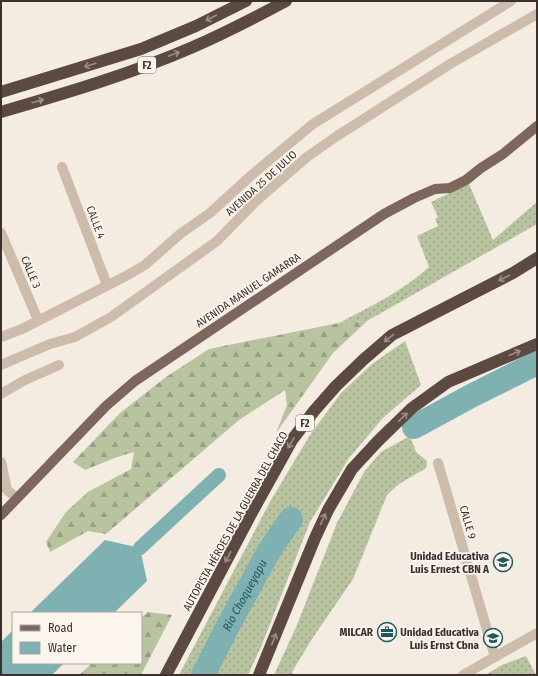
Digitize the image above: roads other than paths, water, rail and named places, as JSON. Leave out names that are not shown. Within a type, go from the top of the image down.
[{"type":"highway","name":"F2","points":[[1,92],[142,49],[196,26],[246,1]]},
{"type":"highway","name":"F2","points":[[1,112],[132,71],[194,47],[286,1]]},
{"type":"highway","name":"AUTOPISTA HÉROES DE LA GUERRA DEL CHACO","points":[[166,675],[292,440],[314,411],[336,386],[392,335],[513,273],[537,258]]},
{"type":"highway","points":[[259,675],[315,538],[328,510],[352,469],[412,408],[448,382],[537,344]]},
{"type":"main road","name":"AVENIDA MANUEL GAMARRA","points":[[1,515],[106,406],[135,381],[384,214],[435,189],[450,188],[466,180],[503,154],[537,126]]},
{"type":"street","name":"AVENIDA 25 DE JULIO","points":[[1,337],[126,276],[145,265],[180,234],[210,213],[254,173],[313,124],[511,1]]},
{"type":"street","name":"AVENIDA 25 DE JULIO","points":[[1,365],[50,344],[75,337],[111,317],[217,241],[267,192],[308,157],[337,136],[450,64],[537,14]]},
{"type":"street","name":"CALLE 4","points":[[62,167],[107,285]]},
{"type":"street","name":"CALLE 3","points":[[1,233],[38,320]]},
{"type":"street","points":[[1,394],[25,380],[59,366]]},
{"type":"street","points":[[1,462],[7,490],[17,498]]},
{"type":"street","name":"CALLE 9","points":[[438,463],[495,657]]},
{"type":"street","points":[[463,675],[537,634]]},
{"type":"water","points":[[105,540],[140,548],[147,581],[115,612],[31,612]]},
{"type":"water","points":[[12,631],[12,664],[63,664],[52,675],[1,675],[1,642]]},
{"type":"waterway","name":"Río Choqueyapu","points":[[414,427],[537,363]]},
{"type":"waterway","points":[[140,548],[219,475]]},
{"type":"waterway","name":"Río Choqueyapu","points":[[203,675],[269,551],[291,519]]},
{"type":"place","name":"Unidad Educativa Luis Ernest CBN A","points":[[503,562]]},
{"type":"place","name":"MILCAR","points":[[387,632]]},
{"type":"place","name":"Unidad Educativa Luis Ernst Cbna","points":[[493,638]]}]
